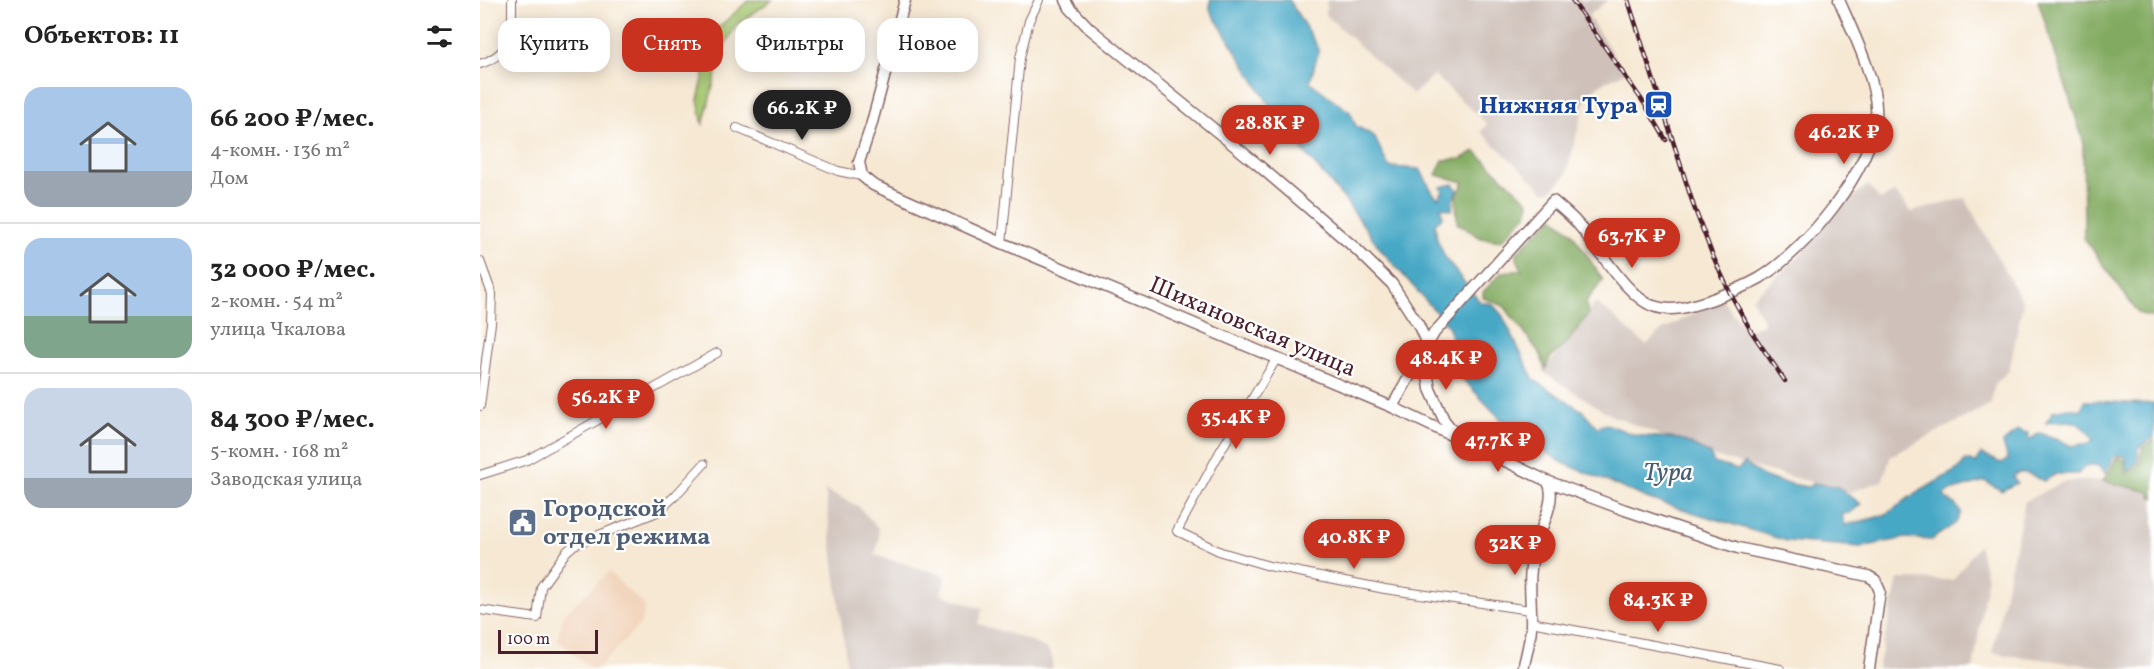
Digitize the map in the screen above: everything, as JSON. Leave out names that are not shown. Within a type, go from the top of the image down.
[{"type":"main road","points":[[862,176],[859,168],[860,157],[874,115],[905,0]]},
{"type":"main road","points":[[1066,0],[1070,8],[1089,28],[1257,164],[1392,284],[1406,304],[1427,344],[1426,365],[1430,389],[1444,420],[1460,440]]},
{"type":"main road","points":[[1392,407],[1434,333],[1553,201],[1576,222],[1629,288],[1646,303],[1668,309],[1686,308],[1730,293],[1761,277],[1778,264],[1824,218],[1842,195],[1869,148],[1874,129],[1875,100],[1862,54],[1839,0]]},
{"type":"main road","name":"Шихановская улица","points":[[862,176],[883,191],[1392,407],[1547,481],[1738,548],[1820,567],[1859,573],[1875,580],[1880,591],[1869,669]]},
{"type":"main road","points":[[1523,669],[1531,622],[1530,567],[1552,496],[1551,486],[1547,481]]},
{"type":"street","points":[[480,64],[500,56],[508,43],[512,26],[512,0]]},
{"type":"street","points":[[1002,243],[1020,58],[1029,21],[1039,0]]},
{"type":"street","points":[[737,128],[838,171],[862,176]]},
{"type":"street","points":[[480,406],[491,323],[492,294],[481,266]]},
{"type":"street","points":[[480,475],[527,460],[717,353]]},
{"type":"street","points":[[1277,358],[1221,450],[1177,531],[1221,552],[1269,566],[1385,589],[1530,610]]},
{"type":"street","points":[[480,610],[537,618],[541,587],[574,545],[657,512],[704,464]]},
{"type":"street","points":[[1531,622],[1780,669]]},
{"type":"shaded area","points":[[1327,0],[1608,0],[1588,16],[1625,72],[1601,84],[1587,95],[1566,175],[1551,191],[1545,192],[1481,132],[1487,124],[1434,75],[1413,95],[1325,14]]},
{"type":"shaded area","points":[[1868,185],[1880,200],[1895,192],[1911,212],[1965,198],[2023,303],[2009,371],[1995,383],[1991,404],[1891,456],[1882,481],[1850,492],[1715,457],[1610,415],[1543,372],[1596,302],[1646,345],[1661,331],[1722,299],[1747,332],[1764,323],[1752,298],[1797,259],[1837,209]]},
{"type":"shaded area","points":[[2154,470],[2154,669],[2117,669],[1992,653],[2025,501],[2063,482],[2141,478]]},
{"type":"shaded area","points":[[825,490],[858,506],[878,528],[879,538],[875,555],[946,576],[941,594],[982,609],[978,624],[1020,637],[1047,649],[1053,659],[1052,669],[847,669]]},
{"type":"shaded area","points":[[1979,545],[1987,579],[1973,669],[1878,669],[1898,579],[1953,580]]},
{"type":"shaded area","points":[[609,572],[645,606],[641,623],[597,669],[591,669],[557,640],[563,615]]},
{"type":"green space","points":[[749,0],[772,0],[746,18],[735,18],[735,27],[723,49],[723,24]]},
{"type":"green space","points":[[2038,0],[2154,0],[2154,318],[2138,313],[2084,238],[2083,140]]},
{"type":"green space","points":[[705,72],[717,72],[703,125],[698,100]]},
{"type":"green space","points":[[1475,151],[1529,202],[1527,214],[1501,241],[1481,238],[1457,223],[1456,197],[1464,182],[1436,175],[1443,160],[1461,159]]},
{"type":"green space","points":[[1553,217],[1571,231],[1603,280],[1586,302],[1588,314],[1567,343],[1550,358],[1545,370],[1541,355],[1504,306],[1483,298],[1483,292],[1502,272],[1522,270],[1515,254]]},
{"type":"green space","points":[[2154,440],[2154,498],[2151,497],[2150,492],[2103,481],[2117,457],[2125,460],[2126,474],[2140,463],[2142,448]]},
{"type":"water","name":"Тура","points":[[1210,0],[1289,0],[1319,49],[1310,82],[1350,112],[1356,126],[1374,136],[1389,167],[1420,169],[1438,198],[1443,191],[1441,187],[1453,184],[1458,190],[1453,199],[1452,210],[1441,207],[1443,217],[1435,223],[1437,239],[1446,259],[1480,302],[1492,304],[1502,315],[1534,380],[1583,411],[1597,427],[1607,424],[1635,435],[1680,439],[1710,454],[1714,463],[1738,470],[1745,463],[1760,474],[1783,482],[1809,487],[1813,483],[1838,487],[1861,504],[1850,513],[1842,514],[1845,525],[1886,515],[1910,497],[1960,468],[1966,460],[1976,463],[1981,454],[2001,463],[2008,460],[2003,443],[2018,430],[2028,433],[2029,440],[2040,433],[2071,446],[2089,443],[2094,439],[2078,423],[2068,421],[2046,423],[2053,411],[2068,408],[2080,410],[2085,401],[2154,403],[2154,437],[2138,448],[2138,462],[2127,471],[2126,457],[2115,455],[2105,473],[2097,465],[2085,466],[2078,474],[2056,474],[2044,481],[2021,473],[2013,476],[2017,483],[2002,491],[1985,481],[1946,492],[1944,497],[1955,504],[1961,512],[1956,523],[1931,540],[1906,538],[1861,547],[1787,541],[1649,499],[1563,463],[1509,428],[1456,372],[1449,327],[1382,251],[1345,200],[1284,128],[1210,10]]},
{"type":"railway","points":[[1572,0],[1646,106],[1666,140]]},
{"type":"railway","points":[[1628,0],[1694,207],[1712,254],[1751,331],[1785,381]]},
{"type":"place","name":"Нижняя Тура","points":[[1659,105]]},
{"type":"place","name":"Городской отдел режима","points":[[522,522]]}]
